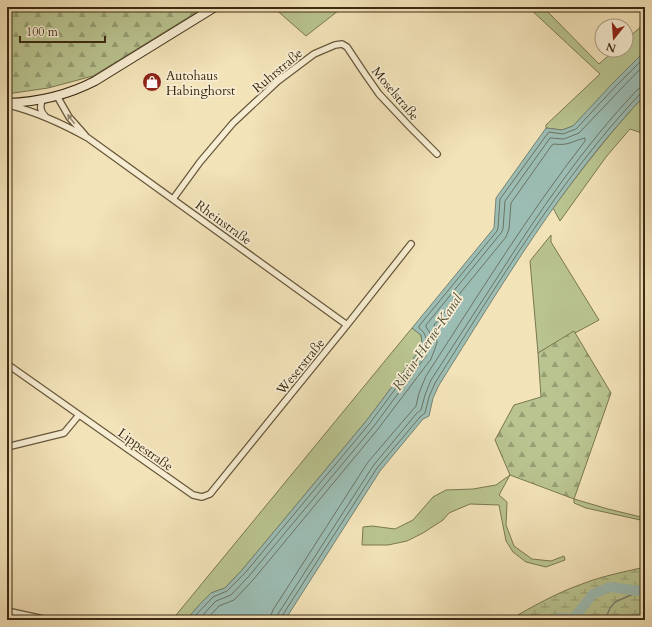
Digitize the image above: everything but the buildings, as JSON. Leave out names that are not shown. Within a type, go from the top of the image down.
[{"type":"main road","points":[[7,104],[42,100],[75,90],[95,81],[215,7]]},
{"type":"street","name":"Moselstraße","points":[[342,44],[347,47],[379,94],[437,154]]},
{"type":"street","name":"Ruhrstraße","points":[[173,199],[204,157],[233,123],[278,81],[314,54],[335,45],[342,44]]},
{"type":"street","name":"Rheinstraße","points":[[57,96],[69,118],[88,138]]},
{"type":"street","points":[[42,100],[40,107],[46,117]]},
{"type":"street","name":"Rheinstraße","points":[[7,104],[46,117],[88,138],[347,325]]},
{"type":"street","name":"Weserstraße","points":[[202,497],[210,494],[411,244]]},
{"type":"street","name":"Lippestraße","points":[[7,364],[193,495],[202,497]]},
{"type":"street","points":[[7,447],[64,433],[79,415]]},
{"type":"street","points":[[7,611],[48,620]]},
{"type":"green space","points":[[7,7],[205,7],[93,76],[48,88],[7,94]]},
{"type":"green space","points":[[273,7],[343,7],[306,36]]},
{"type":"green space","points":[[528,7],[543,7],[599,64],[606,58],[634,58],[634,33],[645,23],[645,52],[573,126],[562,130],[546,128],[546,125],[600,74]]},
{"type":"green space","points":[[645,95],[645,128],[642,133],[630,129],[606,157],[560,221],[553,208],[598,150]]},
{"type":"green space","points":[[551,235],[551,242],[599,320],[538,353],[530,261]]},
{"type":"green space","points":[[412,328],[421,335],[422,342],[419,351],[367,420],[242,570],[225,588],[211,593],[186,620],[172,620]]},
{"type":"green space","points":[[574,331],[611,393],[574,499],[510,475],[495,440],[514,405],[541,397],[538,353]]},
{"type":"green space","points":[[510,475],[499,495],[507,502],[506,525],[514,546],[532,559],[551,561],[564,556],[565,560],[546,567],[526,562],[513,552],[506,541],[499,505],[470,504],[449,513],[443,520],[407,541],[388,545],[362,545],[363,527],[372,526],[395,529],[413,520],[433,497],[446,490],[473,489],[496,485]]},
{"type":"green space","points":[[574,499],[645,518],[645,521],[586,508],[574,503]]},
{"type":"green space","points":[[645,567],[645,620],[509,620],[544,600],[572,588],[605,576]]},
{"type":"water","name":"Rhein-Herne-Kanal","points":[[645,51],[645,95],[615,128],[560,198],[510,272],[439,385],[433,398],[429,416],[423,419],[380,471],[285,620],[186,620],[211,593],[225,588],[242,570],[367,420],[419,351],[422,342],[421,335],[412,328],[494,228],[496,198],[546,128],[562,130],[573,126]]},
{"type":"waterway","points":[[553,620],[558,618],[573,619],[593,594],[610,587],[640,591],[645,589]]},
{"type":"waterway","points":[[605,620],[610,608],[615,602],[640,591]]},
{"type":"place","name":"Autohaus Habinghorst","points":[[152,82]]}]
